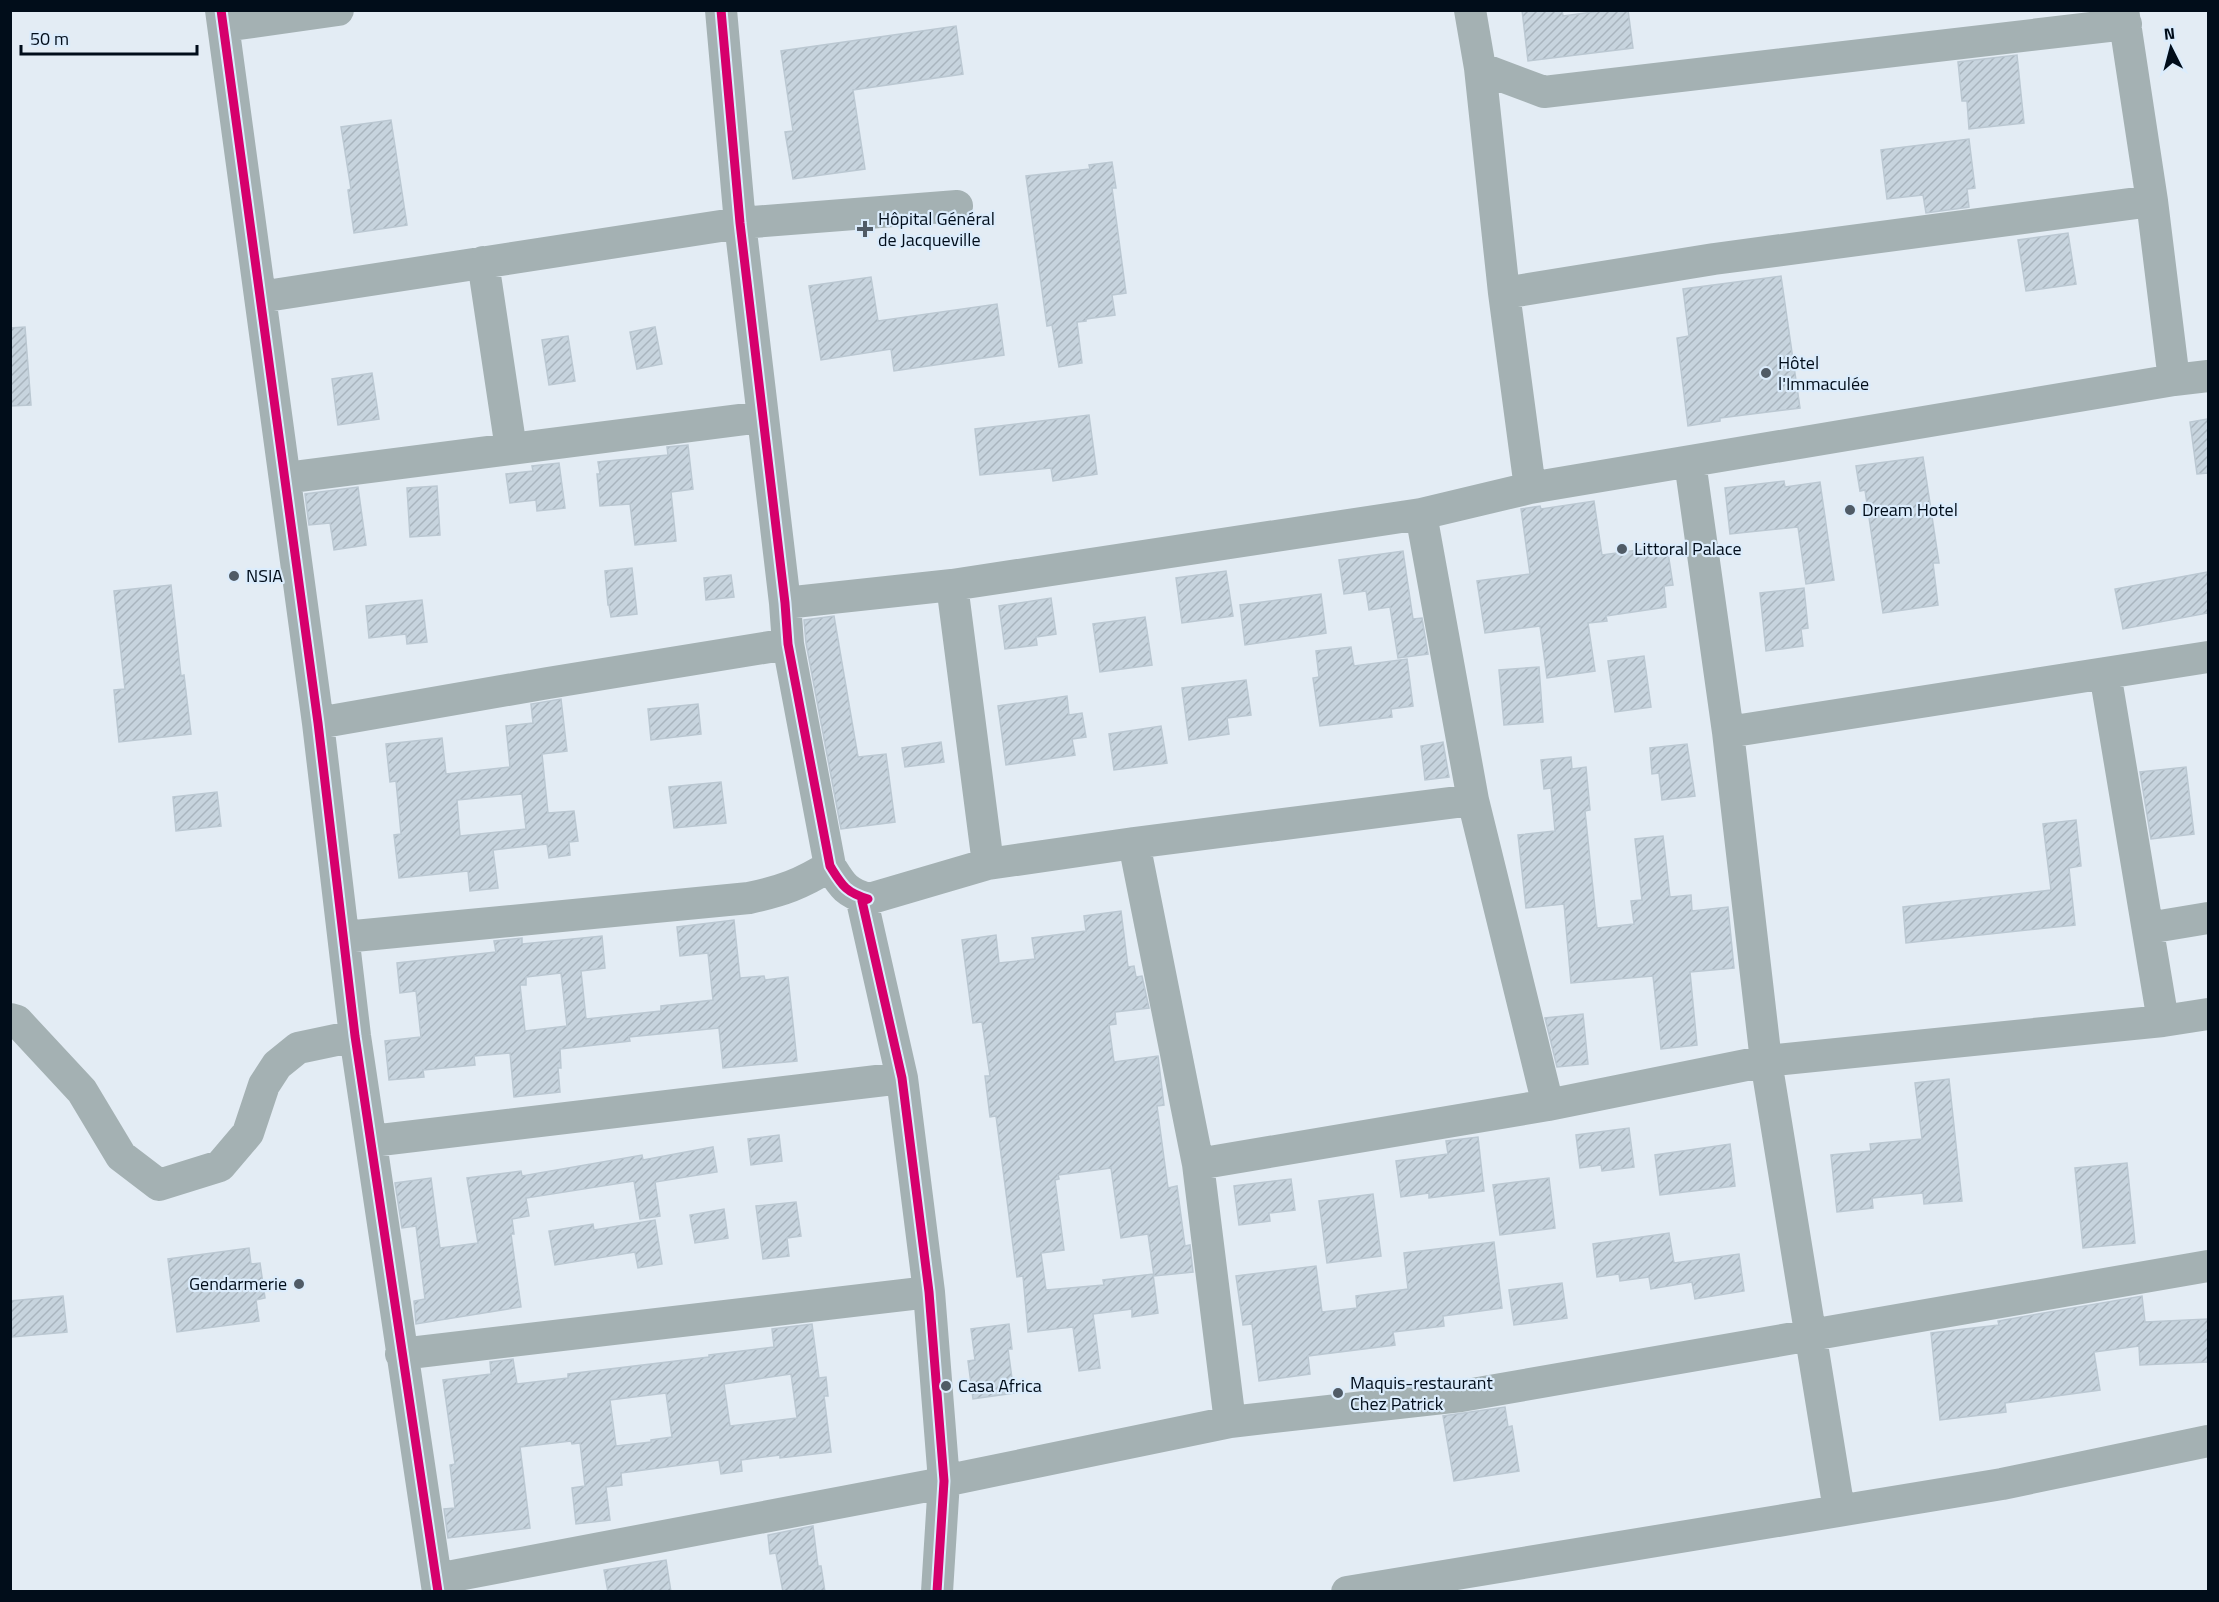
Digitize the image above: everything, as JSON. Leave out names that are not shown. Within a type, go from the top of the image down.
[{"type":"street","points":[[338,10],[222,18],[318,723],[355,1036],[437,1585],[1230,1422],[1461,1396],[2208,1266]]},
{"type":"street","points":[[721,10],[740,223],[788,644],[830,866],[841,883],[852,894],[868,899],[862,901]]},
{"type":"street","points":[[1470,10],[1480,68],[1504,293],[1530,488]]},
{"type":"street","points":[[1480,68],[1544,92],[2124,17],[2152,201],[2174,380]]},
{"type":"street","points":[[1504,293],[1571,284],[1714,259],[2152,201]]},
{"type":"street","points":[[260,297],[740,223],[957,206]]},
{"type":"street","points":[[483,262],[511,449]]},
{"type":"street","points":[[785,603],[952,585],[1421,514],[1530,488],[2208,376]]},
{"type":"street","points":[[285,478],[762,417]]},
{"type":"street","points":[[1690,462],[1728,732],[1766,1061],[1839,1510]]},
{"type":"street","points":[[1421,514],[1473,800],[1548,1105]]},
{"type":"street","points":[[952,585],[988,864]]},
{"type":"street","points":[[318,723],[788,644]]},
{"type":"street","points":[[1728,732],[2208,657]]},
{"type":"street","points":[[2105,673],[2163,1021]]},
{"type":"street","points":[[862,901],[988,864],[1473,800]]},
{"type":"street","points":[[1134,843],[1198,1164],[1230,1422]]},
{"type":"street","points":[[344,937],[749,898],[805,882],[830,866]]},
{"type":"street","points":[[862,901],[902,1078],[929,1292],[944,1482],[937,1592]]},
{"type":"street","points":[[2148,928],[2208,918]]},
{"type":"street","points":[[1198,1164],[1548,1105],[1766,1061],[2163,1021],[2208,1014]]},
{"type":"street","points":[[10,1019],[17,1020],[82,1091],[121,1156],[159,1185],[220,1166],[248,1133],[264,1085],[277,1065],[298,1048],[355,1036]]},
{"type":"street","points":[[372,1141],[902,1078]]},
{"type":"street","points":[[401,1354],[929,1292]]},
{"type":"street","points":[[1347,1592],[2002,1484],[2208,1441]]},
{"type":"building","points":[[1522,10],[1562,10],[1563,16],[1608,10],[1628,10],[1633,48],[1528,61]]},
{"type":"building","points":[[956,26],[963,74],[853,90],[865,169],[793,179],[785,132],[793,131],[781,51]]},
{"type":"building","points":[[2017,55],[2024,123],[1969,129],[1967,101],[1962,101],[1958,62]]},
{"type":"building","points":[[391,120],[407,225],[354,233],[348,190],[351,189],[341,127]]},
{"type":"building","points":[[1969,139],[1975,188],[1967,189],[1969,207],[1926,213],[1923,195],[1887,199],[1881,150]]},
{"type":"building","points":[[1112,162],[1116,188],[1112,188],[1126,293],[1112,295],[1115,315],[1077,322],[1082,363],[1059,367],[1052,325],[1047,326],[1026,176],[1090,169],[1089,165]]},
{"type":"building","points":[[2068,233],[2076,284],[2026,291],[2018,240]]},
{"type":"building","points":[[1781,276],[1800,408],[1720,418],[1720,421],[1688,426],[1677,338],[1689,336],[1683,289]]},
{"type":"building","points":[[871,277],[878,321],[997,304],[1004,355],[894,371],[891,349],[821,360],[809,286]]},
{"type":"building","points":[[25,327],[31,405],[10,406],[10,328]]},
{"type":"building","points":[[655,327],[662,364],[637,369],[630,332]]},
{"type":"building","points":[[568,336],[575,381],[549,385],[542,340]]},
{"type":"building","points":[[372,373],[379,419],[338,425],[332,379]]},
{"type":"building","points":[[1089,415],[1097,474],[1053,481],[1051,468],[980,475],[975,429]]},
{"type":"building","points":[[2208,419],[2208,473],[2197,474],[2190,422]]},
{"type":"building","points":[[688,445],[693,489],[671,492],[676,541],[635,545],[630,504],[600,506],[598,462],[668,455],[667,447]]},
{"type":"building","points":[[1923,457],[1939,563],[1933,563],[1938,605],[1883,613],[1865,490],[1860,491],[1856,466]]},
{"type":"building","points":[[559,463],[565,508],[537,511],[536,500],[510,503],[506,474],[533,471],[532,466]]},
{"type":"building","points":[[1784,481],[1785,487],[1820,482],[1834,580],[1806,584],[1798,527],[1730,534],[1725,488]]},
{"type":"building","points":[[437,486],[440,535],[410,537],[407,488]]},
{"type":"building","points":[[358,487],[366,545],[334,550],[330,523],[309,525],[305,494]]},
{"type":"building","points":[[1594,501],[1602,555],[1667,546],[1673,585],[1664,586],[1666,607],[1606,616],[1607,621],[1588,623],[1595,671],[1547,678],[1540,626],[1485,633],[1477,581],[1530,574],[1521,509],[1540,506],[1541,509]]},
{"type":"building","points":[[1403,551],[1413,619],[1422,618],[1428,654],[1398,658],[1390,607],[1369,610],[1366,591],[1344,594],[1339,560]]},
{"type":"building","points":[[632,568],[637,614],[611,617],[605,571]]},
{"type":"building","points":[[1226,571],[1233,616],[1182,623],[1176,578]]},
{"type":"building","points":[[2208,572],[2208,613],[2123,629],[2115,589]]},
{"type":"building","points":[[731,575],[734,597],[706,600],[704,578]]},
{"type":"building","points":[[171,585],[181,676],[184,675],[191,734],[119,742],[114,690],[125,689],[114,591]]},
{"type":"building","points":[[1804,588],[1808,628],[1801,629],[1803,646],[1766,651],[1760,593]]},
{"type":"building","points":[[1321,594],[1326,633],[1245,645],[1240,605]]},
{"type":"building","points":[[1051,598],[1056,634],[1036,637],[1037,645],[1005,649],[999,606]]},
{"type":"building","points":[[422,600],[427,642],[407,644],[406,634],[369,638],[366,606]]},
{"type":"building","points":[[834,616],[858,757],[886,754],[895,822],[841,829],[806,643],[804,620]]},
{"type":"building","points":[[1145,617],[1152,665],[1100,672],[1093,624]]},
{"type":"building","points":[[1351,647],[1354,666],[1407,659],[1413,706],[1391,709],[1392,717],[1320,726],[1313,678],[1319,677],[1316,651]]},
{"type":"building","points":[[1644,656],[1651,707],[1615,712],[1608,661]]},
{"type":"building","points":[[1539,667],[1543,722],[1504,725],[1499,670]]},
{"type":"building","points":[[1246,680],[1251,715],[1227,718],[1229,734],[1189,740],[1182,688]]},
{"type":"building","points":[[1067,696],[1069,715],[1082,713],[1086,737],[1072,739],[1075,755],[1006,765],[998,706]]},
{"type":"building","points":[[561,699],[567,751],[542,754],[548,813],[574,811],[578,841],[569,842],[570,855],[549,858],[547,844],[493,850],[498,888],[470,891],[468,871],[399,878],[394,835],[401,834],[396,781],[390,782],[386,744],[442,738],[446,774],[510,767],[506,726],[533,723],[531,704]],"holes":[[[522,794],[526,829],[460,836],[457,800]]]},
{"type":"building","points":[[698,704],[701,734],[651,740],[648,709]]},
{"type":"building","points":[[1161,726],[1167,763],[1114,770],[1109,734]]},
{"type":"building","points":[[941,742],[944,762],[905,767],[902,748]]},
{"type":"building","points":[[1443,742],[1449,777],[1425,780],[1421,746]]},
{"type":"building","points":[[1687,744],[1695,796],[1662,800],[1659,773],[1652,774],[1650,748]]},
{"type":"building","points":[[1571,757],[1572,769],[1586,767],[1590,810],[1585,811],[1597,928],[1634,924],[1631,901],[1642,900],[1635,839],[1663,836],[1670,897],[1691,895],[1692,911],[1728,907],[1734,968],[1690,972],[1697,1045],[1661,1049],[1653,976],[1571,983],[1564,904],[1526,908],[1518,835],[1555,831],[1551,788],[1544,789],[1541,760]]},
{"type":"building","points":[[2186,767],[2194,834],[2151,839],[2140,772]]},
{"type":"building","points":[[721,782],[726,823],[674,828],[669,787]]},
{"type":"building","points":[[217,792],[221,826],[176,831],[173,797]]},
{"type":"building","points":[[2076,820],[2081,866],[2069,868],[2075,925],[1906,943],[1903,907],[2051,890],[2043,824]]},
{"type":"building","points":[[1121,911],[1128,967],[1134,966],[1136,977],[1142,976],[1149,1008],[1115,1012],[1116,1024],[1109,1025],[1114,1062],[1158,1056],[1164,1105],[1157,1106],[1168,1188],[1177,1186],[1185,1246],[1190,1245],[1193,1272],[1154,1276],[1148,1234],[1121,1238],[1111,1168],[1058,1175],[1059,1179],[1055,1180],[1064,1250],[1041,1253],[1046,1290],[1104,1285],[1103,1280],[1153,1274],[1158,1313],[1132,1317],[1132,1309],[1093,1314],[1100,1368],[1079,1371],[1073,1327],[1028,1332],[1023,1276],[1017,1277],[996,1116],[990,1117],[985,1076],[990,1076],[982,1022],[973,1023],[962,940],[996,935],[999,963],[1035,959],[1032,938],[1086,931],[1084,916]]},
{"type":"building","points":[[734,920],[740,978],[764,976],[765,980],[788,977],[797,1061],[723,1068],[719,1028],[629,1037],[630,1041],[560,1049],[561,1068],[558,1068],[560,1092],[514,1097],[510,1053],[474,1056],[475,1065],[423,1070],[424,1077],[389,1080],[385,1041],[421,1037],[416,991],[400,993],[397,963],[496,952],[494,941],[522,938],[522,944],[602,936],[605,968],[581,971],[586,1019],[661,1011],[661,1006],[713,1000],[708,953],[680,956],[677,927]],"holes":[[[561,973],[567,1026],[525,1031],[520,985],[526,985],[526,977]]]},
{"type":"building","points":[[1583,1014],[1588,1064],[1557,1067],[1545,1018]]},
{"type":"building","points":[[1949,1079],[1962,1201],[1924,1204],[1923,1193],[1872,1198],[1873,1208],[1837,1212],[1831,1155],[1871,1151],[1870,1144],[1922,1139],[1915,1083]]},
{"type":"building","points":[[1629,1128],[1634,1167],[1602,1171],[1601,1165],[1580,1168],[1576,1135]]},
{"type":"building","points":[[779,1135],[782,1161],[751,1165],[748,1139]]},
{"type":"building","points":[[1478,1137],[1484,1191],[1429,1198],[1429,1193],[1401,1197],[1396,1161],[1448,1154],[1446,1141]]},
{"type":"building","points":[[1730,1144],[1735,1186],[1660,1195],[1655,1155]]},
{"type":"building","points":[[713,1147],[717,1172],[655,1182],[660,1216],[640,1219],[634,1181],[526,1198],[529,1216],[512,1219],[514,1234],[511,1234],[521,1307],[416,1324],[414,1301],[425,1299],[416,1226],[402,1228],[395,1183],[431,1178],[440,1248],[478,1243],[467,1178],[521,1171],[522,1176],[642,1155],[643,1160]]},
{"type":"building","points":[[2127,1163],[2135,1243],[2083,1248],[2075,1168]]},
{"type":"building","points":[[1549,1178],[1555,1228],[1500,1235],[1493,1185]]},
{"type":"building","points":[[1291,1179],[1295,1210],[1269,1213],[1270,1221],[1239,1225],[1234,1186]]},
{"type":"building","points":[[1373,1194],[1381,1256],[1327,1263],[1319,1201]]},
{"type":"building","points":[[796,1202],[801,1236],[787,1238],[789,1256],[763,1259],[756,1206]]},
{"type":"building","points":[[724,1209],[728,1238],[695,1243],[690,1215]]},
{"type":"building","points":[[655,1220],[662,1264],[638,1268],[635,1252],[555,1265],[549,1231],[593,1224],[594,1230]]},
{"type":"building","points":[[1669,1233],[1674,1263],[1739,1254],[1744,1291],[1695,1299],[1692,1282],[1651,1289],[1649,1277],[1620,1281],[1619,1274],[1597,1277],[1593,1244]]},
{"type":"building","points":[[1494,1242],[1502,1308],[1443,1316],[1444,1326],[1393,1332],[1395,1345],[1308,1356],[1310,1374],[1259,1381],[1252,1324],[1243,1325],[1236,1276],[1316,1266],[1322,1312],[1357,1308],[1356,1296],[1408,1289],[1404,1253]]},
{"type":"building","points":[[249,1248],[251,1264],[260,1263],[265,1298],[256,1300],[259,1321],[177,1332],[168,1259]]},
{"type":"building","points":[[1562,1283],[1567,1318],[1514,1325],[1509,1290]]},
{"type":"building","points":[[63,1296],[67,1332],[12,1337],[10,1301]]},
{"type":"building","points":[[2142,1296],[2145,1322],[2208,1319],[2208,1362],[2140,1365],[2139,1346],[2094,1352],[2100,1390],[2005,1403],[2006,1412],[1940,1420],[1931,1333],[1999,1325],[1998,1321]]},
{"type":"building","points":[[812,1324],[819,1378],[826,1377],[828,1396],[824,1396],[831,1452],[741,1460],[742,1471],[721,1474],[719,1460],[621,1473],[622,1485],[606,1487],[610,1520],[576,1524],[572,1488],[585,1486],[580,1443],[572,1444],[571,1441],[520,1447],[530,1528],[448,1538],[444,1509],[455,1508],[450,1465],[455,1464],[443,1380],[491,1374],[490,1362],[513,1359],[517,1384],[568,1378],[568,1374],[774,1347],[772,1329]],"holes":[[[791,1374],[797,1418],[730,1426],[724,1384]],[[666,1393],[672,1437],[616,1446],[610,1400]]]},
{"type":"building","points":[[1009,1324],[1012,1349],[1008,1349],[1014,1393],[973,1399],[968,1361],[975,1360],[971,1329]]},
{"type":"building","points":[[1505,1407],[1508,1427],[1512,1426],[1519,1471],[1454,1481],[1443,1416]]},
{"type":"building","points":[[813,1526],[818,1566],[821,1566],[825,1592],[783,1592],[776,1553],[770,1554],[768,1535]]},
{"type":"building","points":[[666,1560],[671,1592],[608,1592],[604,1570]]},
{"type":"cycle path","points":[[221,10],[318,723],[355,1036],[438,1592]]},
{"type":"cycle path","points":[[721,10],[740,223],[788,644],[830,866],[845,887],[854,894],[868,899],[862,901],[902,1078],[929,1292],[944,1481],[937,1592]]},
{"type":"place","name":"Hôpital Général de Jacqueville","points":[[865,229]]},
{"type":"place","name":"Hôtel l'Immaculée","points":[[1766,373]]},
{"type":"place","name":"Dream Hotel","points":[[1850,510]]},
{"type":"place","name":"Littoral Palace","points":[[1622,549]]},
{"type":"place","name":"NSIA","points":[[234,576]]},
{"type":"place","name":"Gendarmerie","points":[[299,1284]]},
{"type":"place","name":"Casa Africa","points":[[946,1386]]},
{"type":"place","name":"Maquis-restaurant Chez Patrick","points":[[1338,1393]]}]
